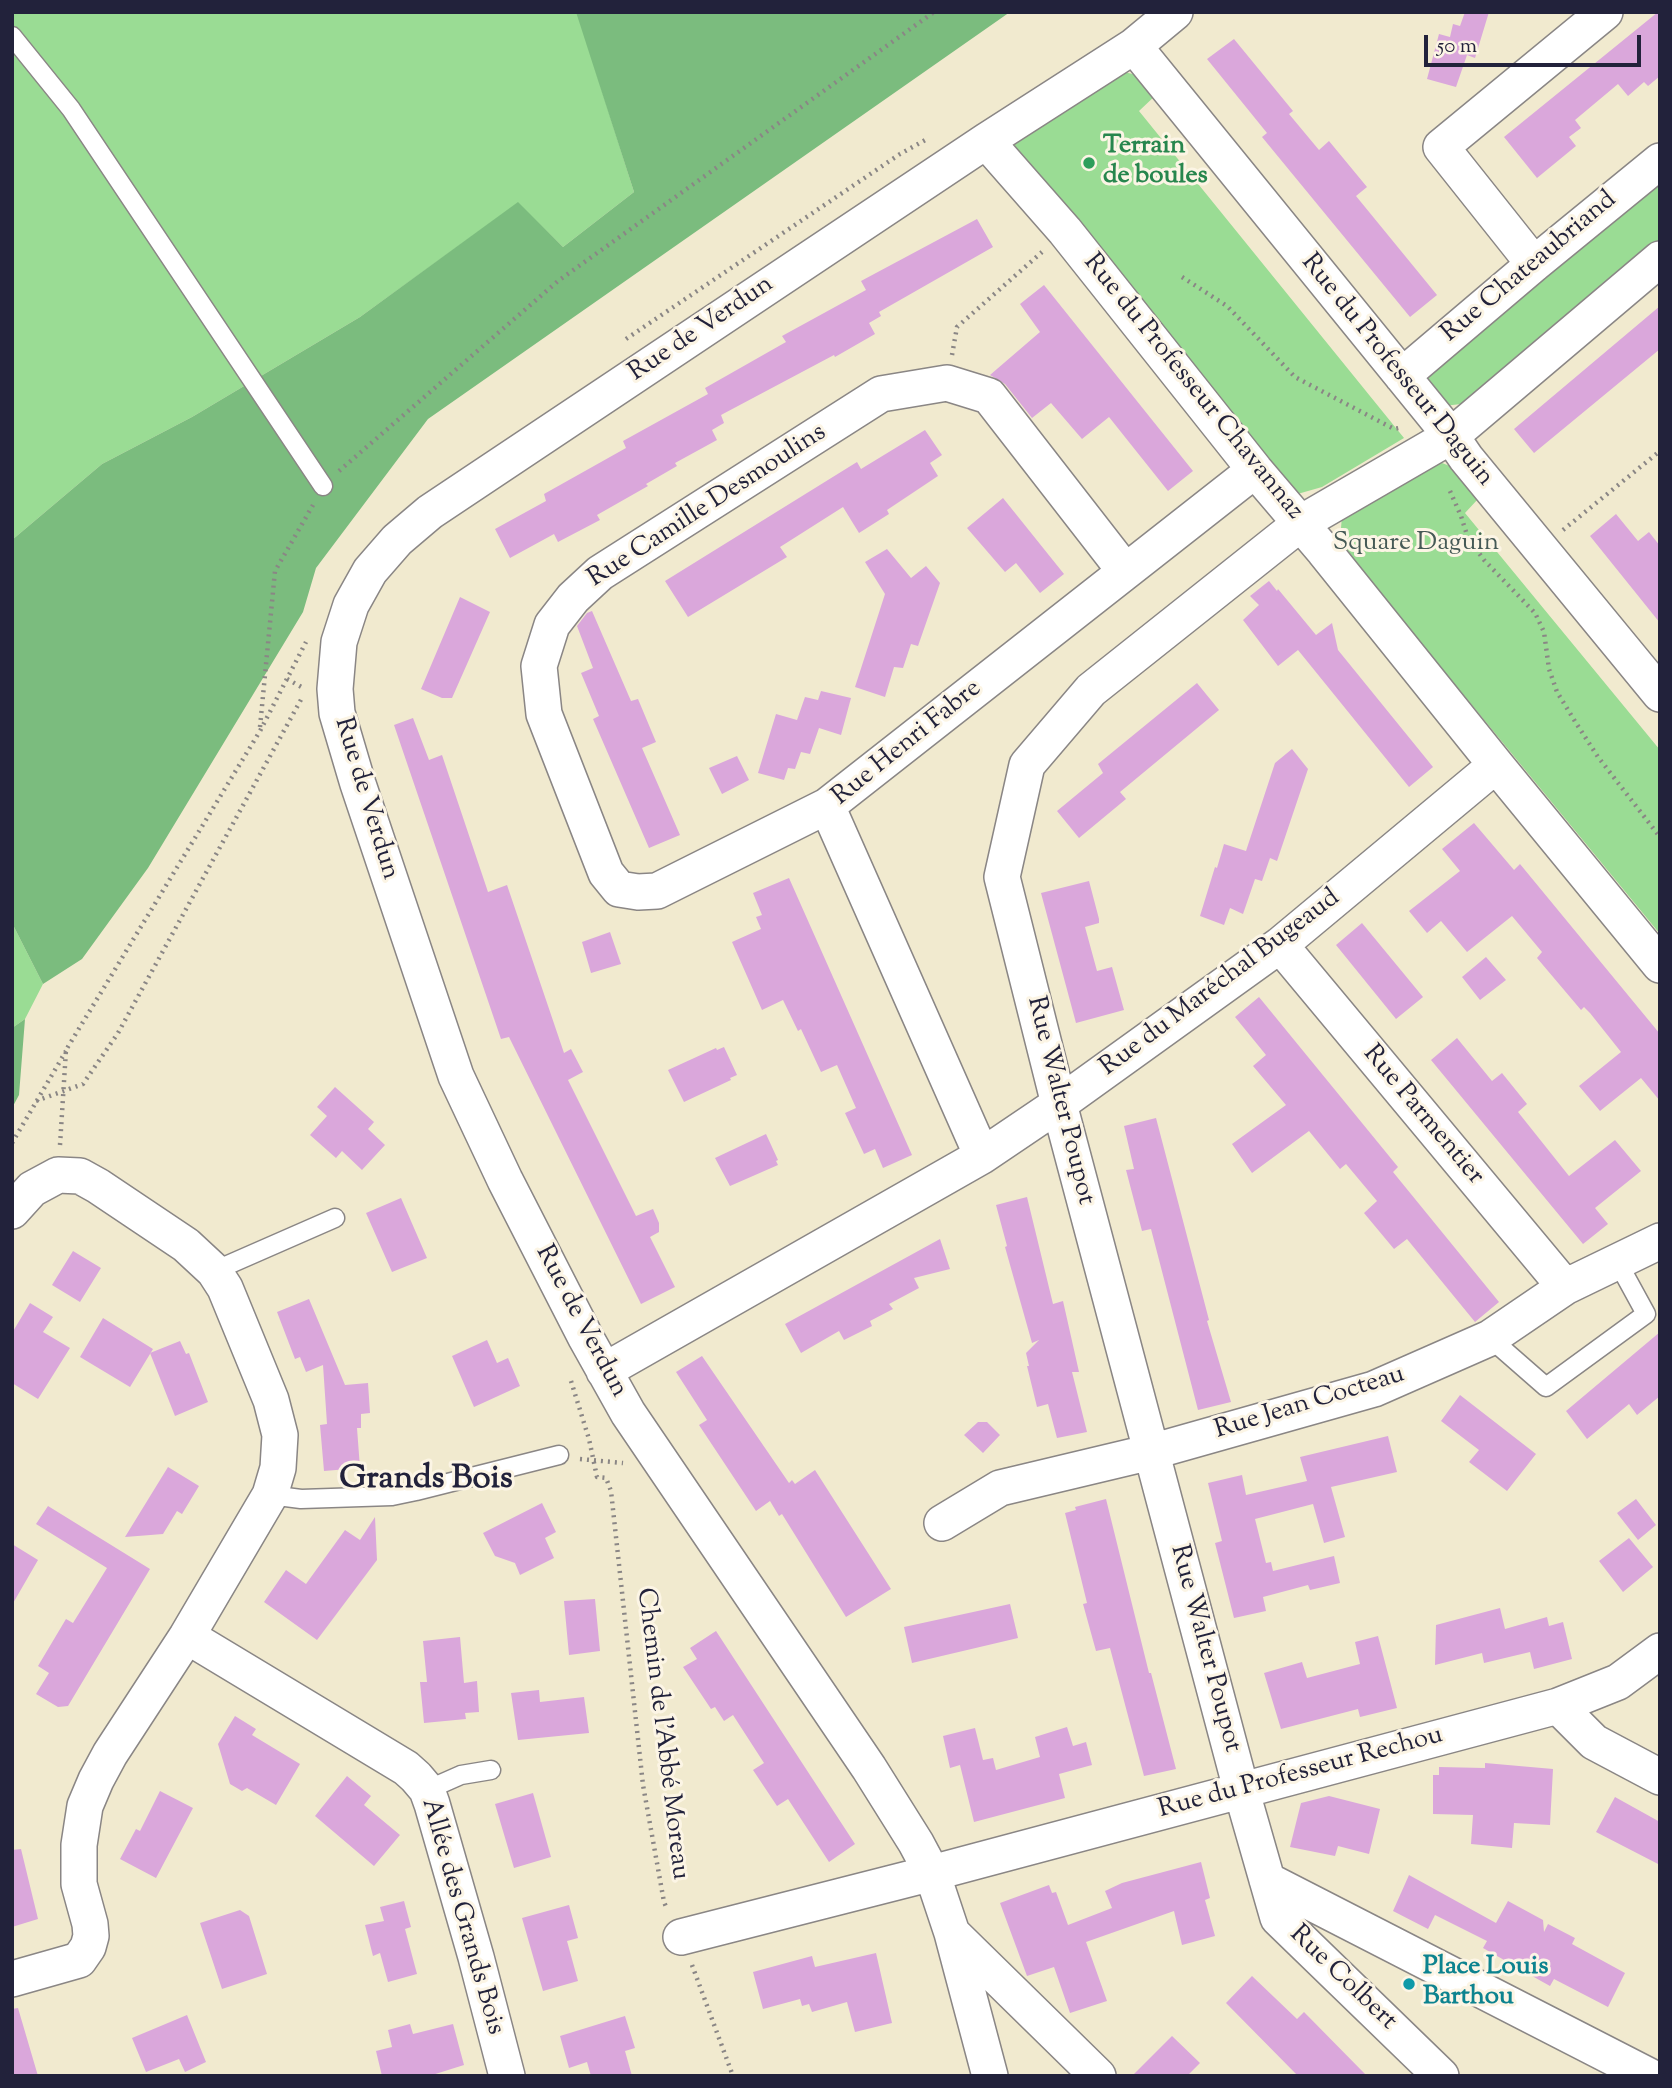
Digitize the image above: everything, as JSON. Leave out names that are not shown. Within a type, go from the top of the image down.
[{"type":"street","name":"Rue de Verdun","points":[[990,2076],[952,1933],[932,1873],[916,1843],[869,1768],[628,1413],[505,1181],[456,1076],[358,784],[337,713],[335,689],[339,642],[352,605],[370,571],[397,540],[430,512],[986,141],[1134,46],[1175,12]]},
{"type":"street","points":[[1534,264],[1441,147],[1605,12]]},
{"type":"street","name":"Rue du Professeur Daguin","points":[[1134,46],[1402,376],[1441,442],[1466,458],[1660,694]]},
{"type":"street","name":"Rue du Professeur Chavannaz","points":[[986,141],[1065,232],[1255,470],[1660,965]]},
{"type":"street","name":"Rue Chateaubriand","points":[[1402,376],[1660,161]]},
{"type":"street","name":"Rue Walter Poupot","points":[[1241,1789],[1059,1104],[1002,877],[1027,765],[1091,690],[1301,523],[1441,442],[1660,259]]},
{"type":"street","name":"Rue Camille Desmoulins","points":[[827,806],[657,891],[638,892],[619,888],[606,873],[544,714],[539,666],[552,625],[573,598],[600,573],[881,394],[947,383],[989,396],[1125,571]]},
{"type":"street","name":"Rue Henri Fabre","points":[[982,1156],[827,806],[1255,470]]},
{"type":"street","name":"Rue du Maréchal Bugeaud","points":[[604,1371],[982,1156],[1059,1104],[1280,945],[1496,765]]},
{"type":"street","name":"Rue Parmentier","points":[[1280,945],[1564,1287]]},
{"type":"street","points":[[12,1211],[32,1189],[58,1174],[80,1176],[186,1245],[214,1271],[225,1288],[271,1400],[280,1435],[278,1468],[270,1495],[187,1636],[110,1754],[85,1806],[79,1845],[79,1884],[90,1924],[88,1947],[79,1960],[12,1979]]},
{"type":"street","name":"Rue Jean Cocteau","points":[[942,1523],[1000,1488],[1151,1452],[1374,1389],[1490,1338],[1564,1287],[1660,1241]]},
{"type":"street","name":"Allée des Grands Bois","points":[[187,1636],[406,1768],[427,1790],[476,1957],[507,2076]]},
{"type":"street","name":"Rue du Professeur Rechou","points":[[681,1937],[1558,1706],[1618,1682],[1660,1651]]},
{"type":"street","points":[[1558,1706],[1594,1742],[1660,1777]]},
{"type":"street","name":"Rue Colbert","points":[[1241,1789],[1279,1918],[1441,2076]]},
{"type":"street","points":[[1268,1880],[1649,2076]]},
{"type":"street","points":[[952,1933],[1098,2076]]},
{"type":"lane","points":[[12,36],[71,109],[323,486]]},
{"type":"lane","points":[[214,1271],[335,1218]]},
{"type":"lane","points":[[1490,1338],[1546,1387],[1646,1314],[1618,1261]]},
{"type":"lane","points":[[270,1495],[301,1499],[392,1496],[559,1455]]},
{"type":"lane","points":[[427,1790],[461,1775],[491,1770]]},
{"type":"path","points":[[260,731],[275,571],[323,486],[558,281],[934,12]]},
{"type":"path","points":[[947,383],[957,327],[1065,232]]},
{"type":"path","points":[[1182,276],[1227,306],[1294,377],[1394,429],[1410,426],[1441,442],[1441,460],[1468,538],[1484,560],[1535,613],[1544,632],[1549,669],[1557,692],[1598,757],[1660,837]]},
{"type":"path","points":[[1540,549],[1660,451]]},
{"type":"path","points":[[12,1143],[260,731],[305,643]]},
{"type":"path","points":[[36,1101],[83,1084],[118,1033],[306,690]]},
{"type":"path","points":[[58,1174],[66,1050]]},
{"type":"path","name":"Chemin de l’Abbé Moreau","points":[[597,1476],[606,1478],[611,1491],[643,1785],[664,1902],[681,1937],[733,2076]]},
{"type":"green space","points":[[12,12],[577,12],[634,192],[563,247],[518,203],[360,317],[192,417],[102,464],[12,540]]},
{"type":"green space","points":[[576,12],[1010,12],[428,419],[316,568],[303,612],[148,868],[82,959],[43,984],[12,923],[12,540],[102,464],[192,417],[360,317],[518,202],[563,247],[634,192]]},
{"type":"green space","points":[[1119,71],[1142,76],[1157,94],[1139,111],[1404,438],[1322,487],[1294,495],[1009,142]]},
{"type":"green space","points":[[1660,174],[1660,242],[1461,404],[1444,406],[1424,378]]},
{"type":"green space","name":"Square Daguin","points":[[1442,463],[1455,468],[1478,499],[1465,513],[1660,750],[1660,934],[1342,547],[1342,516],[1428,467]]},
{"type":"green space","points":[[12,923],[43,984],[25,1019],[12,1028]]},
{"type":"green space","points":[[25,1019],[19,1095],[12,1108],[12,1028]]},
{"type":"building","points":[[1465,12],[1489,12],[1475,58],[1467,55],[1456,87],[1427,79],[1439,34],[1450,37],[1453,24],[1460,26]]},
{"type":"building","points":[[1658,12],[1660,76],[1648,86],[1644,82],[1628,96],[1618,84],[1575,120],[1581,128],[1569,137],[1576,146],[1537,178],[1504,137]]},
{"type":"building","points":[[1234,39],[1293,111],[1289,114],[1319,150],[1329,141],[1367,187],[1356,196],[1437,295],[1410,317],[1262,137],[1267,133],[1207,59]]},
{"type":"building","points":[[977,219],[993,247],[879,312],[881,316],[869,323],[875,334],[721,415],[724,423],[712,430],[717,440],[675,463],[677,466],[646,484],[648,486],[597,515],[600,520],[558,542],[554,534],[510,558],[495,529],[546,501],[544,494],[626,448],[623,441],[708,394],[705,388],[786,342],[782,336],[866,290],[861,281]]},
{"type":"building","points":[[1044,285],[1193,471],[1168,491],[1109,417],[1082,439],[1051,403],[1032,418],[1005,384],[990,375],[1040,332],[1020,304]]},
{"type":"building","points":[[1660,306],[1660,349],[1534,453],[1514,429]]},
{"type":"building","points":[[925,430],[942,455],[930,463],[938,476],[887,510],[889,514],[859,533],[843,507],[780,547],[787,557],[688,617],[665,581],[857,462],[861,469]]},
{"type":"building","points":[[1003,498],[1064,574],[1040,593],[1016,563],[1005,572],[967,528]]},
{"type":"building","points":[[1616,514],[1638,541],[1649,532],[1660,546],[1660,623],[1590,536]]},
{"type":"building","points":[[887,549],[911,578],[926,566],[940,583],[918,646],[911,644],[903,668],[894,667],[885,697],[855,687],[885,594],[865,562]]},
{"type":"building","points":[[1269,581],[1316,635],[1332,623],[1338,650],[1433,767],[1409,787],[1298,650],[1278,666],[1243,620],[1259,605],[1250,596]]},
{"type":"building","points":[[460,597],[490,612],[452,698],[442,698],[421,689]]},
{"type":"building","points":[[592,611],[631,701],[638,699],[656,742],[642,748],[680,835],[649,848],[593,719],[599,716],[581,673],[593,668],[577,626],[587,613]]},
{"type":"building","points":[[1197,683],[1219,710],[1120,792],[1126,799],[1079,838],[1057,811],[1103,773],[1098,764]]},
{"type":"building","points":[[821,691],[851,698],[841,735],[819,728],[810,754],[801,752],[795,769],[788,768],[784,780],[758,773],[776,714],[797,720],[805,697],[818,700]]},
{"type":"building","points":[[413,718],[429,760],[442,755],[488,892],[507,885],[564,1053],[571,1049],[583,1072],[568,1080],[636,1216],[653,1209],[659,1223],[659,1232],[650,1237],[675,1287],[641,1304],[509,1037],[501,1039],[394,725]]},
{"type":"building","points":[[1292,749],[1308,769],[1277,861],[1270,858],[1262,881],[1255,879],[1243,914],[1230,908],[1224,925],[1200,916],[1224,844],[1246,851],[1275,763]]},
{"type":"building","points":[[737,756],[749,780],[722,794],[709,768]]},
{"type":"building","points":[[1474,823],[1514,870],[1520,864],[1660,1034],[1660,1101],[1641,1078],[1600,1111],[1579,1086],[1621,1052],[1590,1013],[1584,1007],[1581,1010],[1537,958],[1542,952],[1512,916],[1467,952],[1441,921],[1427,933],[1409,911],[1460,871],[1442,849]]},
{"type":"building","points":[[789,878],[912,1155],[883,1168],[875,1149],[864,1154],[845,1113],[856,1108],[837,1065],[821,1072],[801,1029],[798,1031],[783,1000],[762,1010],[732,942],[761,929],[756,917],[762,915],[753,893]]},
{"type":"building","points":[[1089,881],[1099,923],[1085,927],[1097,971],[1112,967],[1124,1010],[1076,1023],[1041,893]]},
{"type":"building","points":[[1362,923],[1423,997],[1396,1019],[1336,945]]},
{"type":"building","points":[[610,932],[621,964],[591,973],[582,942]]},
{"type":"building","points":[[1486,957],[1506,980],[1480,1000],[1462,977]]},
{"type":"building","points":[[1259,997],[1398,1167],[1393,1172],[1499,1302],[1475,1322],[1407,1239],[1394,1249],[1364,1213],[1377,1201],[1346,1164],[1340,1169],[1309,1131],[1252,1173],[1232,1144],[1286,1105],[1253,1066],[1266,1055],[1235,1017]]},
{"type":"building","points":[[1457,1038],[1492,1081],[1502,1073],[1527,1104],[1518,1112],[1569,1176],[1615,1140],[1641,1171],[1595,1208],[1608,1224],[1583,1244],[1431,1060]]},
{"type":"building","points":[[724,1047],[737,1075],[684,1102],[668,1070],[716,1048],[717,1050]]},
{"type":"building","points":[[335,1087],[374,1122],[368,1129],[385,1145],[362,1170],[342,1151],[336,1158],[310,1135],[327,1116],[317,1107]]},
{"type":"building","points":[[1156,1118],[1209,1320],[1207,1321],[1231,1402],[1198,1410],[1151,1229],[1142,1231],[1126,1170],[1134,1169],[1124,1126]]},
{"type":"building","points":[[766,1134],[778,1165],[730,1186],[715,1158]]},
{"type":"building","points":[[1027,1197],[1053,1304],[1063,1301],[1079,1372],[1072,1372],[1087,1432],[1057,1438],[1048,1404],[1037,1407],[1026,1353],[1039,1340],[1032,1343],[996,1205]]},
{"type":"building","points":[[401,1198],[427,1258],[392,1272],[366,1213]]},
{"type":"building","points":[[940,1239],[950,1269],[914,1278],[919,1288],[889,1304],[893,1309],[870,1321],[872,1326],[844,1340],[839,1331],[801,1353],[785,1324]]},
{"type":"building","points":[[73,1251],[101,1268],[80,1302],[52,1285]]},
{"type":"building","points":[[309,1299],[345,1385],[368,1383],[370,1413],[361,1414],[361,1428],[357,1428],[360,1468],[324,1471],[320,1425],[327,1424],[323,1365],[306,1372],[300,1357],[295,1359],[277,1312]]},
{"type":"building","points":[[30,1303],[53,1317],[43,1332],[70,1348],[38,1399],[12,1383],[12,1333]]},
{"type":"building","points":[[103,1318],[153,1349],[130,1387],[80,1357]]},
{"type":"building","points":[[1660,1332],[1660,1396],[1637,1415],[1629,1404],[1587,1439],[1566,1411]]},
{"type":"building","points":[[487,1340],[497,1363],[508,1358],[520,1386],[474,1407],[452,1356]]},
{"type":"building","points":[[180,1341],[186,1354],[189,1353],[208,1402],[175,1416],[150,1353]]},
{"type":"building","points":[[702,1356],[789,1483],[792,1480],[795,1484],[815,1470],[891,1589],[846,1617],[782,1514],[779,1516],[770,1501],[756,1511],[699,1425],[707,1420],[676,1372]]},
{"type":"building","points":[[1460,1395],[1536,1454],[1507,1491],[1469,1462],[1479,1450],[1441,1421]]},
{"type":"building","points":[[978,1422],[987,1422],[1000,1435],[983,1453],[964,1435]]},
{"type":"building","points":[[1388,1436],[1397,1472],[1331,1487],[1345,1537],[1324,1543],[1313,1504],[1255,1519],[1266,1563],[1271,1562],[1273,1571],[1334,1556],[1340,1583],[1310,1590],[1308,1585],[1263,1597],[1266,1611],[1234,1618],[1215,1543],[1222,1541],[1208,1483],[1242,1475],[1246,1495],[1307,1481],[1300,1457]]},
{"type":"building","points":[[168,1467],[199,1486],[182,1514],[177,1511],[163,1534],[125,1537]]},
{"type":"building","points":[[1106,1499],[1176,1769],[1144,1776],[1110,1648],[1096,1651],[1083,1604],[1087,1603],[1065,1513],[1076,1510],[1075,1507]]},
{"type":"building","points":[[1636,1499],[1656,1525],[1638,1540],[1617,1513]]},
{"type":"building","points":[[542,1503],[556,1532],[545,1538],[554,1558],[520,1575],[515,1563],[495,1556],[483,1533]]},
{"type":"building","points":[[48,1506],[150,1569],[68,1706],[58,1707],[36,1694],[49,1673],[38,1666],[66,1619],[73,1623],[107,1568],[36,1524]]},
{"type":"building","points":[[375,1517],[377,1560],[317,1640],[264,1602],[286,1570],[306,1584],[345,1530],[360,1540]]},
{"type":"building","points":[[1629,1538],[1653,1567],[1623,1592],[1599,1561]]},
{"type":"building","points":[[12,1544],[38,1560],[12,1605]]},
{"type":"building","points":[[595,1599],[600,1651],[569,1655],[564,1601]]},
{"type":"building","points":[[1010,1604],[1018,1638],[912,1663],[904,1627]]},
{"type":"building","points":[[1500,1608],[1505,1629],[1547,1617],[1549,1626],[1563,1622],[1572,1659],[1534,1669],[1530,1652],[1484,1663],[1482,1653],[1435,1665],[1436,1625]]},
{"type":"building","points":[[716,1631],[855,1844],[829,1862],[788,1799],[777,1806],[753,1770],[764,1763],[733,1715],[724,1721],[715,1707],[711,1709],[683,1667],[697,1659],[690,1648]]},
{"type":"building","points":[[1378,1636],[1397,1708],[1360,1717],[1358,1709],[1281,1729],[1264,1673],[1302,1662],[1307,1678],[1360,1664],[1355,1642]]},
{"type":"building","points":[[460,1637],[464,1683],[477,1681],[479,1712],[465,1713],[466,1719],[424,1723],[420,1682],[427,1682],[423,1641]]},
{"type":"building","points":[[539,1690],[540,1702],[584,1697],[589,1733],[518,1740],[511,1693]]},
{"type":"building","points":[[235,1716],[256,1729],[252,1735],[300,1764],[276,1805],[247,1788],[242,1791],[230,1784],[218,1744]]},
{"type":"building","points":[[1067,1727],[1073,1746],[1086,1742],[1092,1765],[1059,1774],[1065,1798],[974,1822],[960,1765],[950,1768],[943,1736],[975,1728],[983,1760],[993,1758],[996,1770],[1040,1757],[1035,1737]]},
{"type":"building","points":[[1485,1763],[1553,1769],[1550,1825],[1514,1823],[1512,1848],[1471,1844],[1473,1815],[1433,1814],[1433,1775],[1439,1775],[1439,1767],[1485,1768]]},
{"type":"building","points":[[347,1776],[371,1796],[364,1805],[400,1835],[374,1866],[315,1816]]},
{"type":"building","points":[[160,1791],[193,1808],[156,1878],[120,1859],[136,1829],[140,1831]]},
{"type":"building","points":[[533,1793],[551,1857],[514,1868],[495,1804]]},
{"type":"building","points":[[1329,1796],[1380,1809],[1369,1854],[1338,1846],[1335,1856],[1290,1847],[1301,1803]]},
{"type":"building","points":[[1615,1797],[1660,1822],[1660,1865],[1596,1832]]},
{"type":"building","points":[[21,1849],[38,1919],[12,1927],[12,1850]]},
{"type":"building","points":[[1201,1862],[1210,1898],[1205,1900],[1215,1936],[1182,1945],[1174,1911],[1086,1942],[1107,2001],[1070,2013],[1054,1967],[1027,1976],[1000,1903],[1049,1885],[1052,1893],[1056,1892],[1068,1925],[1112,1908],[1105,1891],[1122,1883]]},
{"type":"building","points":[[1409,1875],[1496,1923],[1508,1901],[1543,1920],[1544,1932],[1548,1924],[1575,1938],[1572,1944],[1625,1973],[1608,2007],[1554,1979],[1550,1986],[1483,1948],[1487,1941],[1435,1915],[1428,1929],[1393,1911]]},
{"type":"building","points":[[404,1901],[411,1927],[405,1929],[417,1974],[388,1982],[380,1953],[373,1956],[365,1925],[384,1921],[380,1907]]},
{"type":"building","points":[[569,1905],[578,1938],[567,1941],[578,1981],[543,1991],[522,1918]]},
{"type":"building","points":[[240,1910],[249,1916],[267,1974],[222,1989],[200,1923]]},
{"type":"building","points":[[876,1953],[892,2023],[855,2032],[847,2002],[812,2012],[809,2004],[802,2006],[800,1999],[763,2009],[753,1972],[812,1956],[815,1967]]},
{"type":"building","points":[[1252,1976],[1297,2019],[1304,2012],[1367,2076],[1298,2076],[1226,2003]]},
{"type":"building","points":[[18,2008],[38,2076],[12,2076],[12,2009]]},
{"type":"building","points":[[187,2015],[206,2062],[185,2072],[179,2059],[146,2072],[132,2038]]},
{"type":"building","points":[[625,2016],[635,2048],[625,2051],[632,2076],[591,2076],[587,2062],[569,2068],[560,2036]]},
{"type":"building","points":[[410,2024],[413,2034],[453,2024],[464,2065],[429,2076],[382,2076],[376,2051],[392,2047],[388,2030]]},
{"type":"building","points":[[1172,2036],[1200,2063],[1187,2076],[1132,2076]]},
{"type":"place","name":"Terrain de boules","points":[[1089,163]]},
{"type":"place","name":"Place Louis Barthou","points":[[1409,1984]]},
{"type":"district","name":"Grands Bois","points":[[426,1481]]}]
